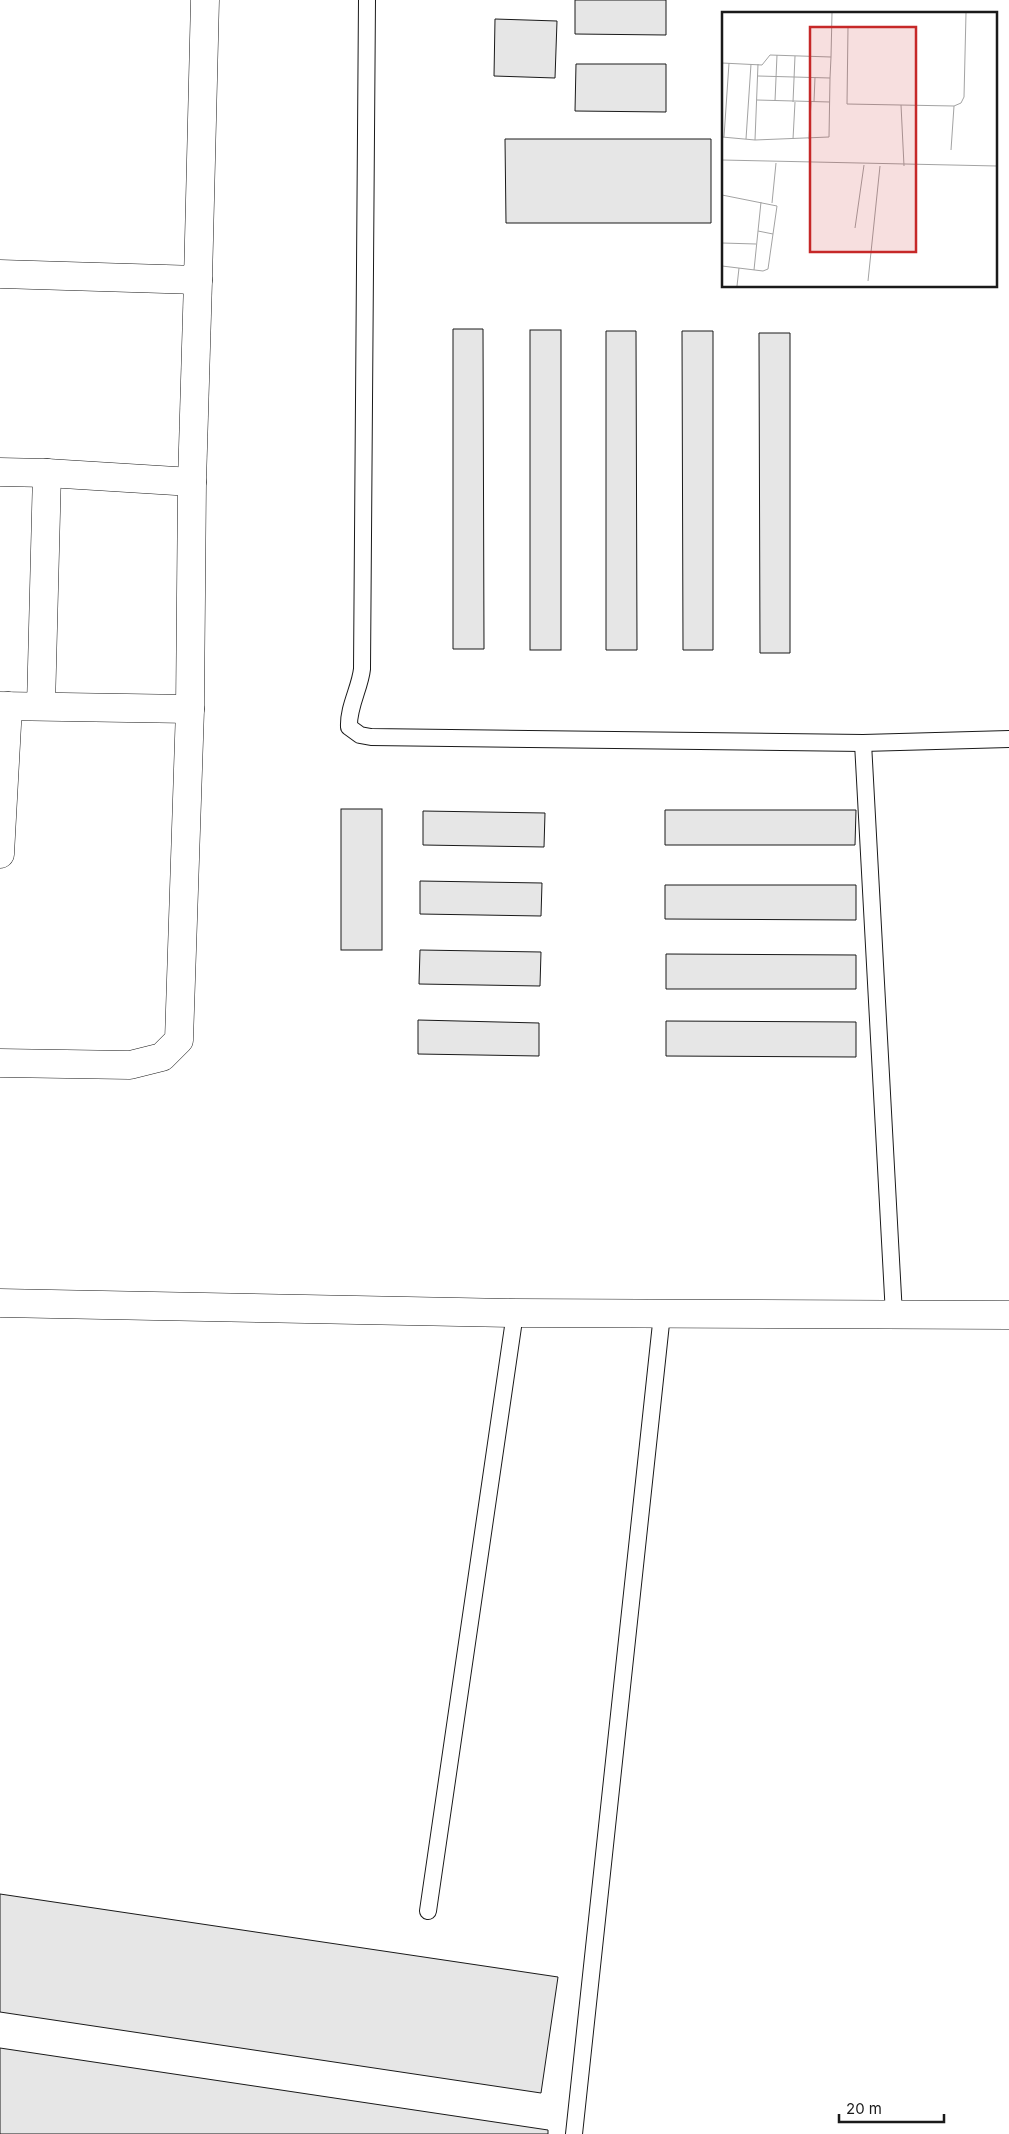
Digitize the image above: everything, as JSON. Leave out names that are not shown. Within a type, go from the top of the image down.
[{"type":"street","points":[[0,1063],[130,1065],[162,1057],[179,1040],[190,709],[192,482],[205,0]]},
{"type":"street","points":[[0,274],[198,280]]},
{"type":"street","points":[[0,472],[192,482]]},
{"type":"street","points":[[41,706],[46,473]]},
{"type":"street","points":[[0,854],[4,706],[190,709]]},
{"type":"street","points":[[0,1303],[515,1313],[1009,1315]]},
{"type":"lane","points":[[367,0],[362,669],[361,680],[349,718],[349,726],[360,735],[371,737],[863,743],[1009,739]]},
{"type":"lane","points":[[863,743],[894,1315]]},
{"type":"lane","points":[[428,1911],[515,1313]]},
{"type":"lane","points":[[574,2134],[662,1314]]},
{"type":"building","points":[[575,0],[666,0],[666,35],[575,34]]},
{"type":"building","points":[[495,19],[557,21],[555,78],[494,76]]},
{"type":"building","points":[[576,64],[666,64],[666,112],[575,111]]},
{"type":"building","points":[[505,139],[711,139],[711,223],[506,223]]},
{"type":"building","points":[[453,329],[483,329],[484,649],[453,649]]},
{"type":"building","points":[[530,330],[561,330],[561,650],[530,650]]},
{"type":"building","points":[[606,331],[636,331],[637,650],[606,650]]},
{"type":"building","points":[[682,331],[713,331],[713,650],[683,650]]},
{"type":"building","points":[[759,333],[790,333],[790,653],[760,653]]},
{"type":"building","points":[[341,809],[382,809],[382,950],[341,950]]},
{"type":"building","points":[[665,810],[856,810],[855,845],[665,845]]},
{"type":"building","points":[[423,811],[545,813],[544,847],[423,845]]},
{"type":"building","points":[[420,881],[542,883],[541,916],[420,914]]},
{"type":"building","points":[[665,885],[856,885],[856,920],[665,919]]},
{"type":"building","points":[[420,950],[541,952],[540,986],[419,984]]},
{"type":"building","points":[[666,954],[856,955],[856,989],[666,989]]},
{"type":"building","points":[[418,1020],[539,1023],[539,1056],[418,1054]]},
{"type":"building","points":[[666,1021],[856,1022],[856,1057],[666,1056]]},
{"type":"building","points":[[0,1894],[558,1977],[541,2093],[0,2012]]},
{"type":"building","points":[[0,2048],[548,2130],[548,2134],[0,2134]]}]
